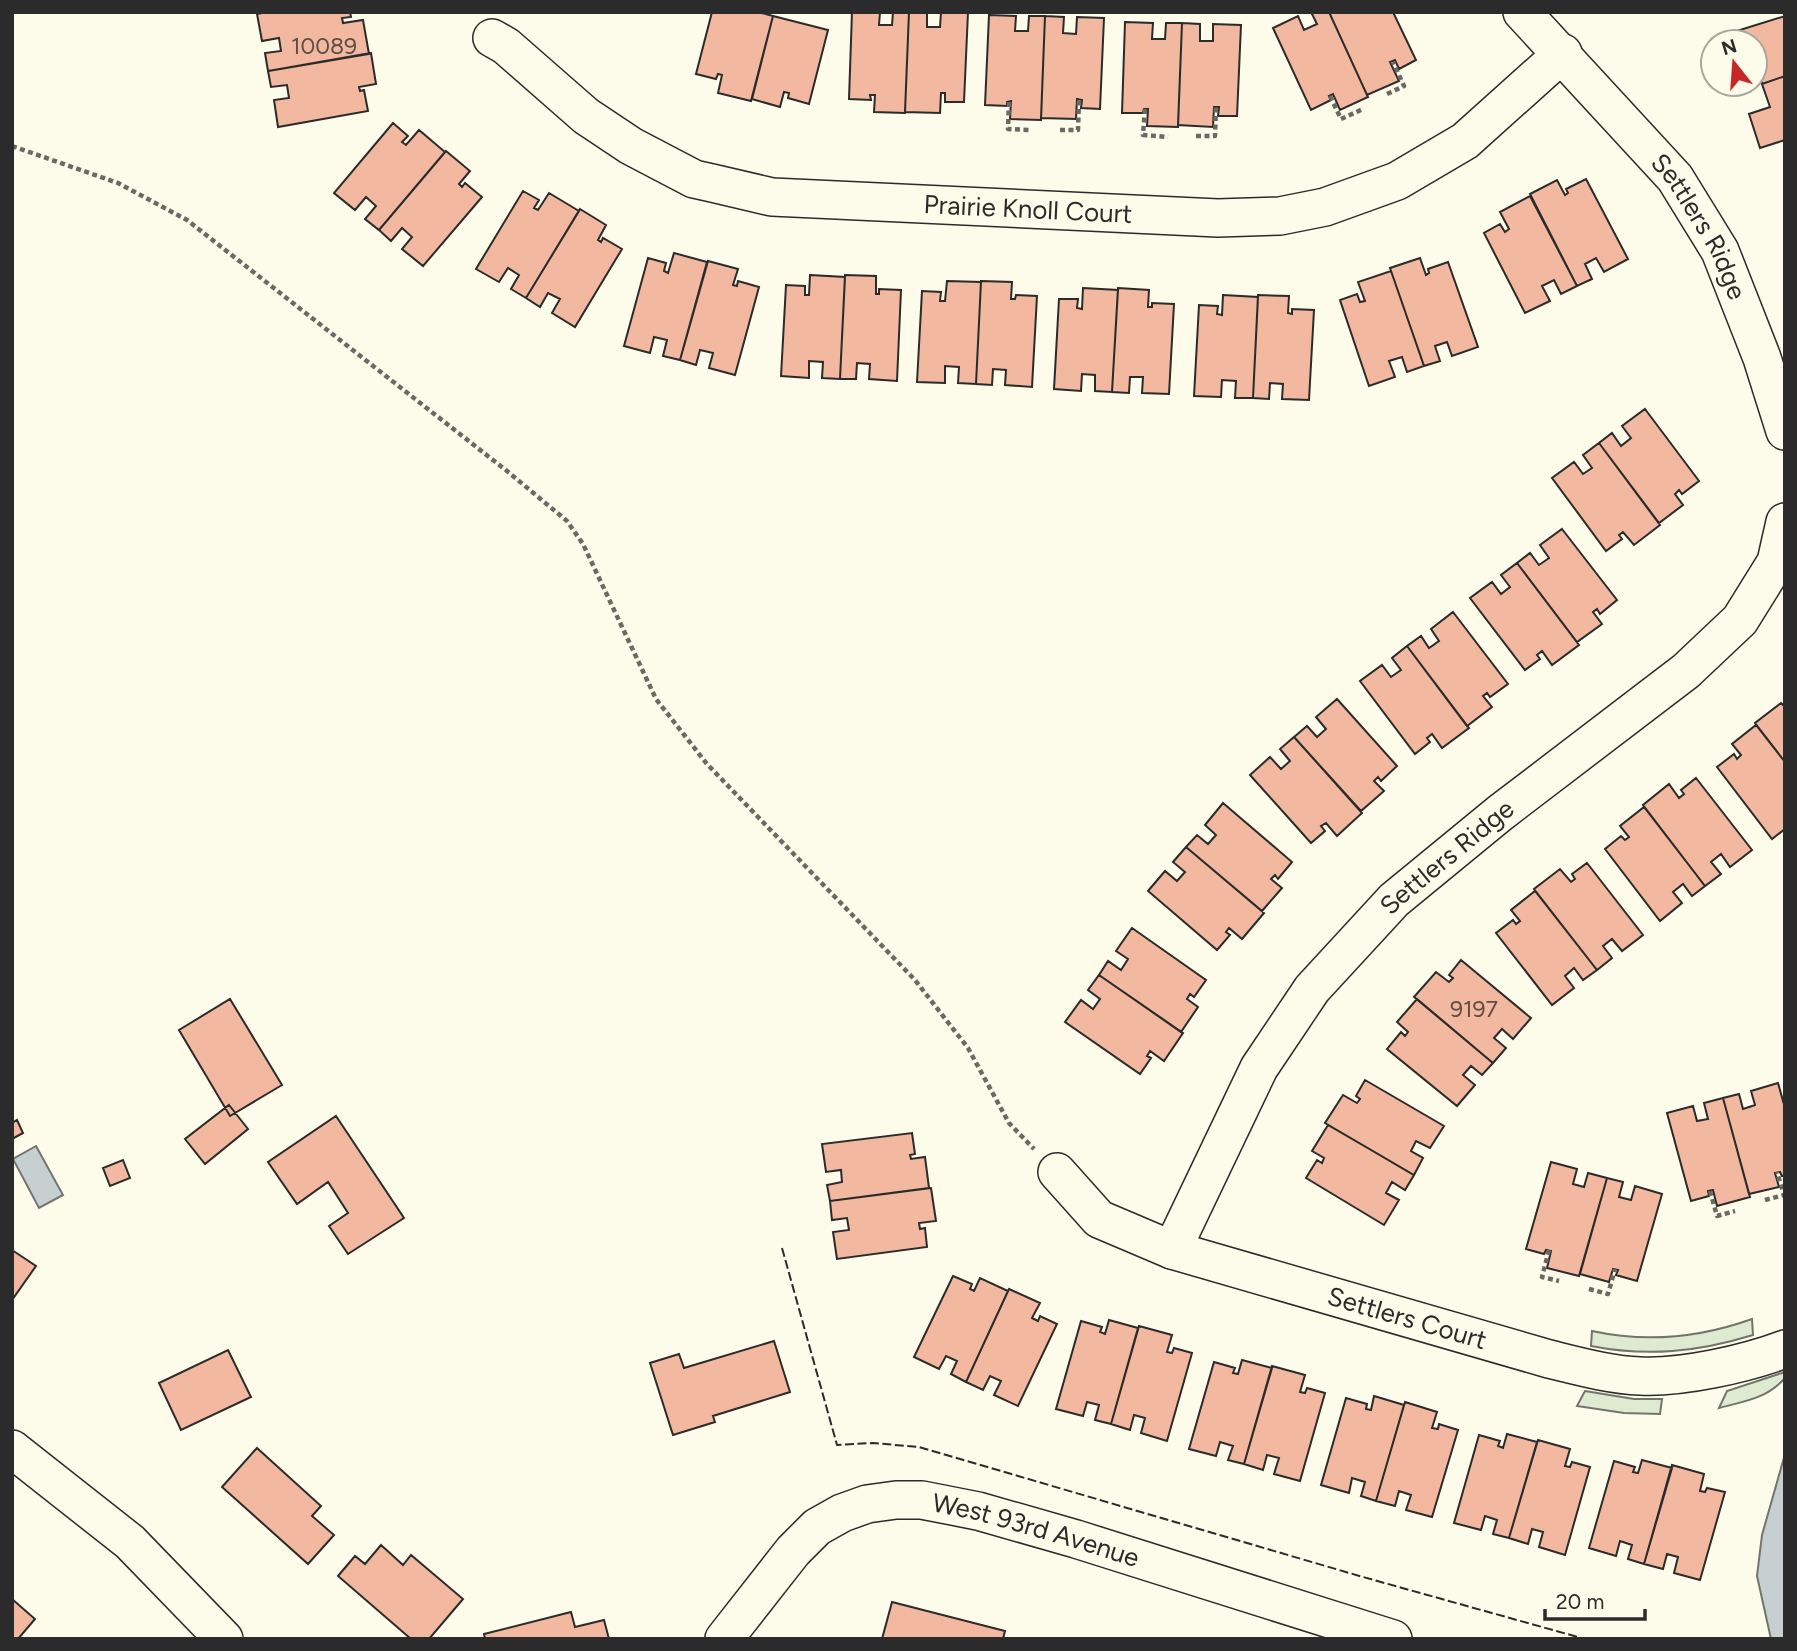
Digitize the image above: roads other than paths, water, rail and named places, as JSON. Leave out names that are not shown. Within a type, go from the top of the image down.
[{"type":"street","name":"Settlers Ridge","points":[[1522,12],[1563,53],[1675,178],[1720,251],[1762,358],[1785,431]]},
{"type":"street","name":"Prairie Knoll Court","points":[[492,38],[506,46],[586,116],[631,146],[694,179],[772,197],[1218,218],[1280,216],[1325,207],[1397,181],[1465,141],[1563,53]]},
{"type":"street","name":"Settlers Ridge","points":[[1172,1250],[1259,1068],[1311,989],[1394,900],[1490,820],[1686,671],[1740,620],[1776,562],[1785,522]]},
{"type":"street","name":"Settlers Court","points":[[1057,1172],[1099,1219],[1172,1250],[1539,1357],[1596,1370],[1641,1376],[1711,1370],[1785,1349]]},
{"type":"street","points":[[12,1449],[130,1542],[224,1639]]},
{"type":"street","name":"West 93rd Avenue","points":[[724,1639],[793,1551],[817,1527],[842,1513],[867,1504],[922,1500],[978,1511],[1076,1539],[1393,1639]]}]
